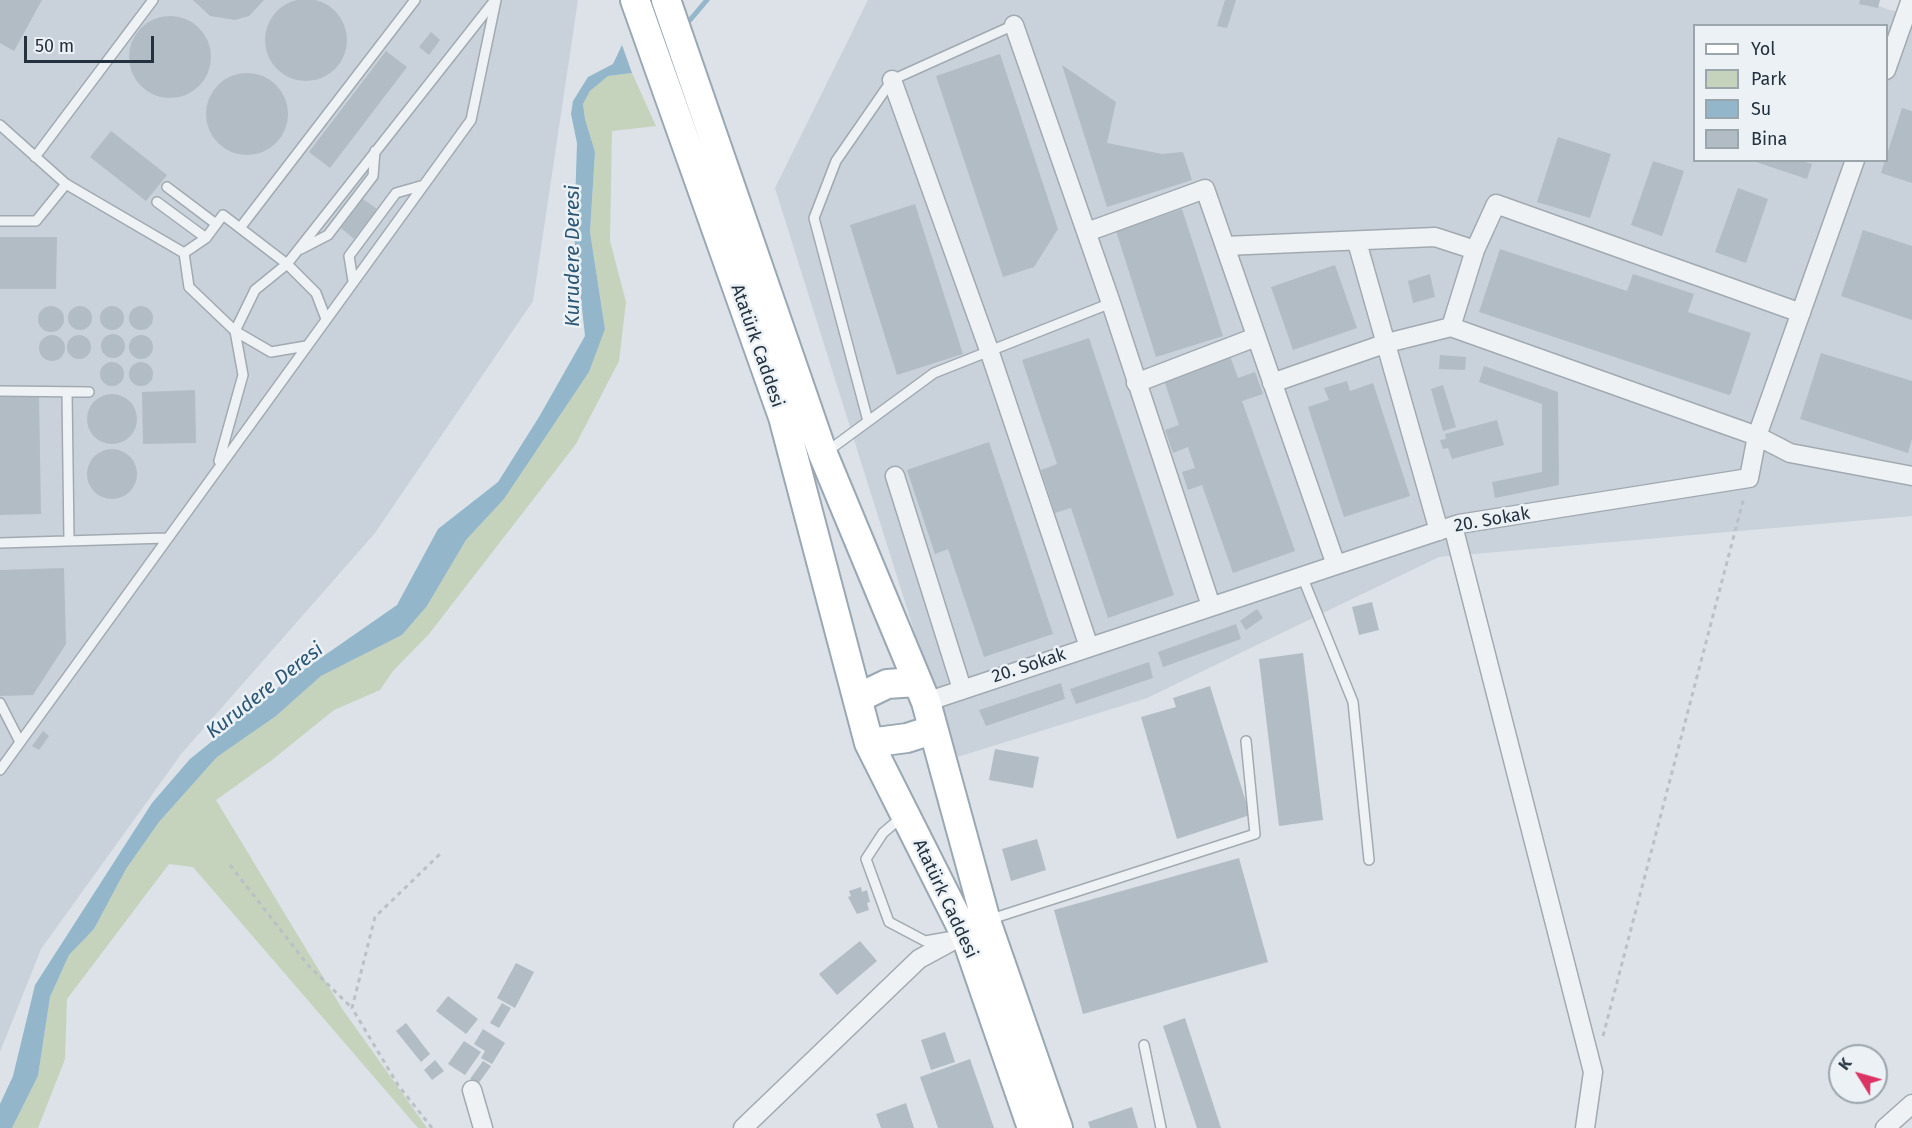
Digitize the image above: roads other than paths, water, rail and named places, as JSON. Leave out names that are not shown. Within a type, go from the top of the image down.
[{"type":"main road","name":"Atatürk Caddesi","points":[[667,5],[670,57],[783,417],[869,743],[905,815],[976,927],[1059,1128]]},
{"type":"main road","name":"Atatürk Caddesi","points":[[639,10],[670,57],[823,454],[921,692],[932,730],[976,927],[1032,1128]]},
{"type":"main road","points":[[858,698],[888,684],[921,692]]},
{"type":"main road","points":[[869,743],[907,738],[932,730]]},
{"type":"street","points":[[1888,67],[1910,3]]},
{"type":"street","points":[[1014,25],[1112,303],[1136,383],[1211,606]]},
{"type":"street","points":[[892,80],[989,350],[1089,647]]},
{"type":"street","points":[[1757,436],[1854,162]]},
{"type":"street","points":[[1087,232],[1205,189],[1336,565]]},
{"type":"street","points":[[1451,327],[1475,250],[1496,204],[1801,313]]},
{"type":"street","points":[[1225,246],[1435,237],[1475,250]]},
{"type":"street","points":[[1357,242],[1446,529],[1593,1072],[1585,1128]]},
{"type":"street","points":[[1272,383],[1387,343],[1451,327],[1757,436],[1790,453],[1912,476]]},
{"type":"street","points":[[1136,383],[1256,337]]},
{"type":"street","name":"20. Sokak","points":[[921,692],[962,689],[1446,529],[1749,478],[1757,436]]},
{"type":"street","points":[[895,476],[962,689]]},
{"type":"street","points":[[743,1128],[919,958],[976,927]]},
{"type":"street","points":[[472,1090],[483,1128]]},
{"type":"street","points":[[1884,1128],[1912,1104]]},
{"type":"lane","points":[[35,157],[153,0]]},
{"type":"lane","points":[[240,228],[415,0]]},
{"type":"lane","points":[[217,469],[243,375],[235,331],[255,290],[286,264],[296,252],[495,0]]},
{"type":"lane","points":[[0,770],[19,740],[471,120],[495,0]]},
{"type":"lane","points":[[868,421],[814,218],[836,161],[892,80],[1014,25]]},
{"type":"lane","points":[[0,125],[66,184],[184,253]]},
{"type":"lane","points":[[296,252],[328,235],[373,176],[375,151]]},
{"type":"lane","points":[[0,222],[36,221],[66,184]]},
{"type":"lane","points":[[353,282],[349,256],[396,193],[424,185]]},
{"type":"lane","points":[[167,187],[216,224]]},
{"type":"lane","points":[[157,202],[206,238]]},
{"type":"lane","points":[[184,253],[206,238],[223,215],[286,264],[316,293],[326,319]]},
{"type":"lane","points":[[184,253],[189,287],[235,331],[271,352],[306,346]]},
{"type":"lane","points":[[823,454],[934,373],[1112,303]]},
{"type":"lane","points":[[0,391],[89,392]]},
{"type":"lane","points":[[67,392],[69,541]]},
{"type":"lane","points":[[0,543],[166,538]]},
{"type":"lane","points":[[1302,576],[1353,702],[1369,860]]},
{"type":"lane","points":[[0,703],[19,740]]},
{"type":"lane","points":[[905,815],[882,833],[866,859],[889,922],[926,940],[976,927],[1255,834],[1246,741]]},
{"type":"lane","points":[[1144,1045],[1161,1128]]},
{"type":"water","points":[[622,45],[632,73],[608,76],[590,91],[583,104],[595,152],[590,232],[605,329],[589,372],[504,499],[466,540],[427,606],[402,635],[321,676],[276,716],[217,757],[159,822],[126,869],[94,929],[69,955],[50,997],[38,1076],[12,1128],[0,1128],[0,1104],[13,1076],[35,985],[152,803],[190,759],[279,687],[397,605],[438,529],[498,482],[539,417],[585,336],[574,235],[577,143],[571,114],[573,101],[588,77],[613,64]]},
{"type":"waterway","name":"Kurudere Deresi","points":[[690,20],[707,0]]}]
